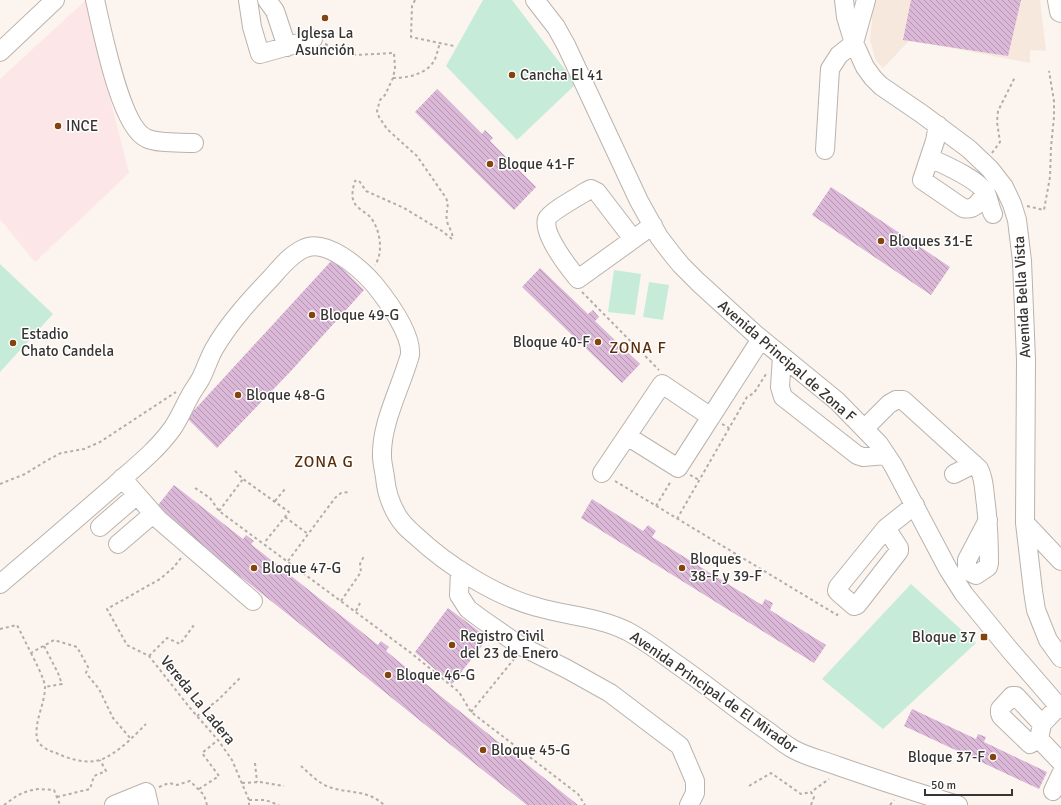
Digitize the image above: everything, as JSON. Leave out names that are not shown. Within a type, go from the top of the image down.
[{"type":"highway","points":[[1059,0],[1061,11]]},
{"type":"street","points":[[0,52],[55,0]]},
{"type":"street","points":[[95,0],[112,72],[135,130],[147,139],[154,141],[194,143]]},
{"type":"street","points":[[248,0],[252,27],[260,54],[313,39]]},
{"type":"street","points":[[267,0],[275,11],[287,47]]},
{"type":"street","name":"Avenida Principal de Zona F","points":[[535,0],[556,27],[566,45],[639,201],[660,237],[681,265],[761,339],[837,401],[864,428],[893,465],[948,569],[964,594],[1060,708]]},
{"type":"street","name":"Avenida Bella Vista","points":[[844,0],[846,17],[864,68],[881,86],[969,149],[985,164],[1004,186],[1012,204],[1017,220],[1022,261],[1026,360],[1025,523],[1032,591],[1036,610],[1048,640],[1061,658]]},
{"type":"street","points":[[825,150],[830,69],[839,55],[854,43],[866,0]]},
{"type":"street","points":[[938,126],[930,158],[922,180],[963,208],[972,208],[986,193]]},
{"type":"street","points":[[930,158],[958,171],[977,184],[986,193],[992,214]]},
{"type":"street","points":[[633,239],[597,192],[591,190],[587,190],[551,214],[547,220],[550,239],[567,266],[578,279],[653,225]]},
{"type":"street","name":"Avenida Principal de El Mirador","points":[[0,584],[149,454],[172,428],[201,378],[214,350],[225,332],[260,289],[303,248],[313,246],[322,247],[340,255],[352,263],[366,276],[384,298],[404,330],[411,348],[392,409],[383,443],[382,457],[386,486],[396,513],[402,524],[421,541],[460,570],[517,602],[586,618],[627,631],[706,685],[739,712],[792,749],[915,792],[958,805]]},
{"type":"street","points":[[627,436],[678,468],[761,339]]},
{"type":"street","points":[[782,356],[780,387],[783,397],[856,455],[863,457],[886,455]]},
{"type":"street","points":[[602,473],[662,384],[711,417]]},
{"type":"street","points":[[864,428],[889,404],[896,400],[903,400],[979,469],[982,475],[988,520]]},
{"type":"street","points":[[954,474],[974,464]]},
{"type":"street","points":[[122,478],[158,520],[253,600]]},
{"type":"street","points":[[100,527],[137,495]]},
{"type":"street","points":[[886,528],[899,548],[899,551],[857,605],[854,606],[837,591],[838,587],[886,528],[915,505]]},
{"type":"street","points":[[118,544],[153,514]]},
{"type":"street","points":[[1025,523],[1061,561]]},
{"type":"street","points":[[460,570],[458,587],[459,595],[468,609],[507,638],[598,686],[680,746],[695,781],[695,793],[689,805]]},
{"type":"street","points":[[1060,708],[1041,732],[1061,762]]},
{"type":"street","points":[[1053,791],[1061,774]]},
{"type":"street","points":[[114,805],[148,799]]},
{"type":"path","points":[[415,0],[412,6],[411,37],[454,46]]},
{"type":"path","points":[[313,39],[343,52],[356,55],[394,53],[395,63],[393,78],[387,91],[380,100],[376,111],[387,128],[417,156],[446,198],[449,206],[446,219],[453,238],[452,239],[449,238],[442,230],[404,208],[366,191],[360,182],[357,180],[355,181],[353,197],[354,202],[372,218],[377,229],[379,239],[377,262],[366,276]]},
{"type":"path","points":[[393,78],[405,78],[421,72],[429,67],[436,58],[440,43]]},
{"type":"path","points":[[1012,204],[1044,210],[1050,177],[1054,117],[1054,101],[1049,72]]},
{"type":"path","points":[[985,164],[1000,142],[997,122],[998,111],[1015,77]]},
{"type":"path","points":[[578,279],[578,288],[660,370],[662,384]]},
{"type":"path","points":[[677,519],[747,397],[754,394],[766,373]]},
{"type":"path","points":[[0,484],[25,474],[61,453],[84,449],[100,442],[180,389]]},
{"type":"path","points":[[656,506],[678,468]]},
{"type":"path","points":[[235,471],[243,480],[289,512],[264,543]]},
{"type":"path","points":[[602,473],[837,615],[846,600]]},
{"type":"path","points":[[219,511],[243,480]]},
{"type":"path","points":[[195,488],[210,498],[219,511],[412,653],[459,692],[471,712],[578,794],[585,805]]},
{"type":"path","points":[[275,501],[285,489]]},
{"type":"path","points":[[288,561],[335,498],[341,493],[349,492]]},
{"type":"path","points":[[285,517],[308,534]]},
{"type":"path","name":"Vereda La Ladera","points":[[190,547],[172,568],[160,579],[107,609],[126,645],[149,656],[218,740],[232,760],[249,800],[249,805]]},
{"type":"path","points":[[341,601],[361,572],[360,564],[364,556]]},
{"type":"path","points":[[356,612],[361,601]]},
{"type":"path","points":[[149,656],[167,638],[180,644],[194,624]]},
{"type":"path","points":[[0,629],[16,625],[32,653],[45,687],[37,728],[37,739],[40,744],[50,751],[71,759],[83,761],[100,760],[116,751],[146,724]]},
{"type":"path","points":[[471,712],[515,658],[507,651],[507,638]]},
{"type":"path","points":[[32,653],[54,640],[77,647],[88,666],[86,673],[99,689],[113,718],[130,739]]},
{"type":"path","points":[[44,646],[62,684],[45,687]]},
{"type":"path","points":[[197,716],[218,700],[241,677]]},
{"type":"path","points":[[199,789],[219,776],[202,753],[218,740]]},
{"type":"path","points":[[57,798],[90,789],[94,776],[106,771],[100,760]]},
{"type":"path","points":[[254,763],[257,782]]},
{"type":"path","points":[[301,766],[322,784],[367,794],[374,797],[384,805]]},
{"type":"path","points":[[749,786],[771,773],[801,794],[811,792],[832,777],[839,766]]},
{"type":"path","points":[[148,799],[169,783],[177,785],[190,781],[204,795],[207,805]]},
{"type":"path","points":[[242,782],[257,782],[284,786]]},
{"type":"path","points":[[4,805],[18,795],[38,789],[54,790],[60,805]]},
{"type":"path","points":[[811,792],[814,797],[811,805]]},
{"type":"path","points":[[249,800],[265,800],[280,805]]},
{"type":"shaded area","points":[[874,0],[1040,0],[1046,51],[1030,50],[1030,63],[910,40],[883,68],[876,61],[870,40]]},
{"type":"shaded area","name":"INCE","points":[[85,1],[129,173],[35,262],[0,219],[0,79]]},
{"type":"green space","name":"Cancha El 41","points":[[483,0],[512,0],[576,84],[517,140],[446,66]]},
{"type":"green space","name":"Estadio Chato Candela","points":[[0,264],[53,314],[0,372]]},
{"type":"green space","points":[[614,270],[641,274],[635,315],[608,312]]},
{"type":"green space","points":[[649,282],[669,285],[663,320],[643,317]]},
{"type":"green space","points":[[911,584],[976,643],[883,729],[822,679]]},
{"type":"building","points":[[911,0],[1021,0],[1008,56],[903,40]]},
{"type":"building","name":"Bloque 41-F","points":[[437,89],[482,134],[485,130],[493,138],[490,141],[536,187],[514,210],[415,112]]},
{"type":"building","name":"Bloques 31-E","points":[[831,187],[950,267],[931,295],[812,215]]},
{"type":"building","points":[[333,259],[364,290],[291,371],[217,448],[187,418]]},
{"type":"building","name":"Bloque 40-F","points":[[540,268],[588,314],[593,310],[599,317],[595,321],[640,364],[622,383],[522,287]]},
{"type":"building","points":[[174,485],[243,539],[246,535],[254,541],[251,544],[378,645],[381,641],[389,647],[386,651],[511,752],[514,748],[522,754],[519,758],[578,805],[527,805],[423,723],[155,509]]},
{"type":"building","name":"Bloques 38-F y 39-F","points":[[592,499],[643,531],[648,525],[656,531],[652,537],[762,605],[765,599],[773,603],[770,610],[826,645],[814,663],[581,518]]},
{"type":"building","name":"Registro Civil del 23 de Enero","points":[[448,608],[488,638],[452,684],[415,652]]},
{"type":"building","name":"Bloque 37-F","points":[[912,709],[976,739],[978,734],[986,737],[984,742],[1047,772],[1039,789],[904,726]]},
{"type":"place","name":"Iglesa La Asunción","points":[[325,18]]},
{"type":"place","name":"Cancha El 41","points":[[512,75]]},
{"type":"place","name":"INCE","points":[[58,126]]},
{"type":"place","name":"Bloque 41-F","points":[[490,164]]},
{"type":"place","name":"Bloques 31-E","points":[[881,241]]},
{"type":"place","name":"Bloque 49-G","points":[[312,315]]},
{"type":"place","name":"Bloque 40-F","points":[[598,342]]},
{"type":"place","name":"Estadio Chato Candela","points":[[13,343]]},
{"type":"place","name":"Bloque 48-G","points":[[238,395]]},
{"type":"place","name":"Bloque 47-G","points":[[254,568]]},
{"type":"place","name":"Bloques 38-F y 39-F","points":[[682,568]]},
{"type":"place","name":"Bloque 37","points":[[984,637]]},
{"type":"place","name":"Registro Civil del 23 de Enero","points":[[452,645]]},
{"type":"place","name":"Bloque 46-G","points":[[388,675]]},
{"type":"place","name":"Bloque 45-G","points":[[483,750]]},
{"type":"place","name":"Bloque 37-F","points":[[993,757]]},
{"type":"district","name":"ZONA F","points":[[638,347]]},
{"type":"district","name":"ZONA G","points":[[324,461]]}]
